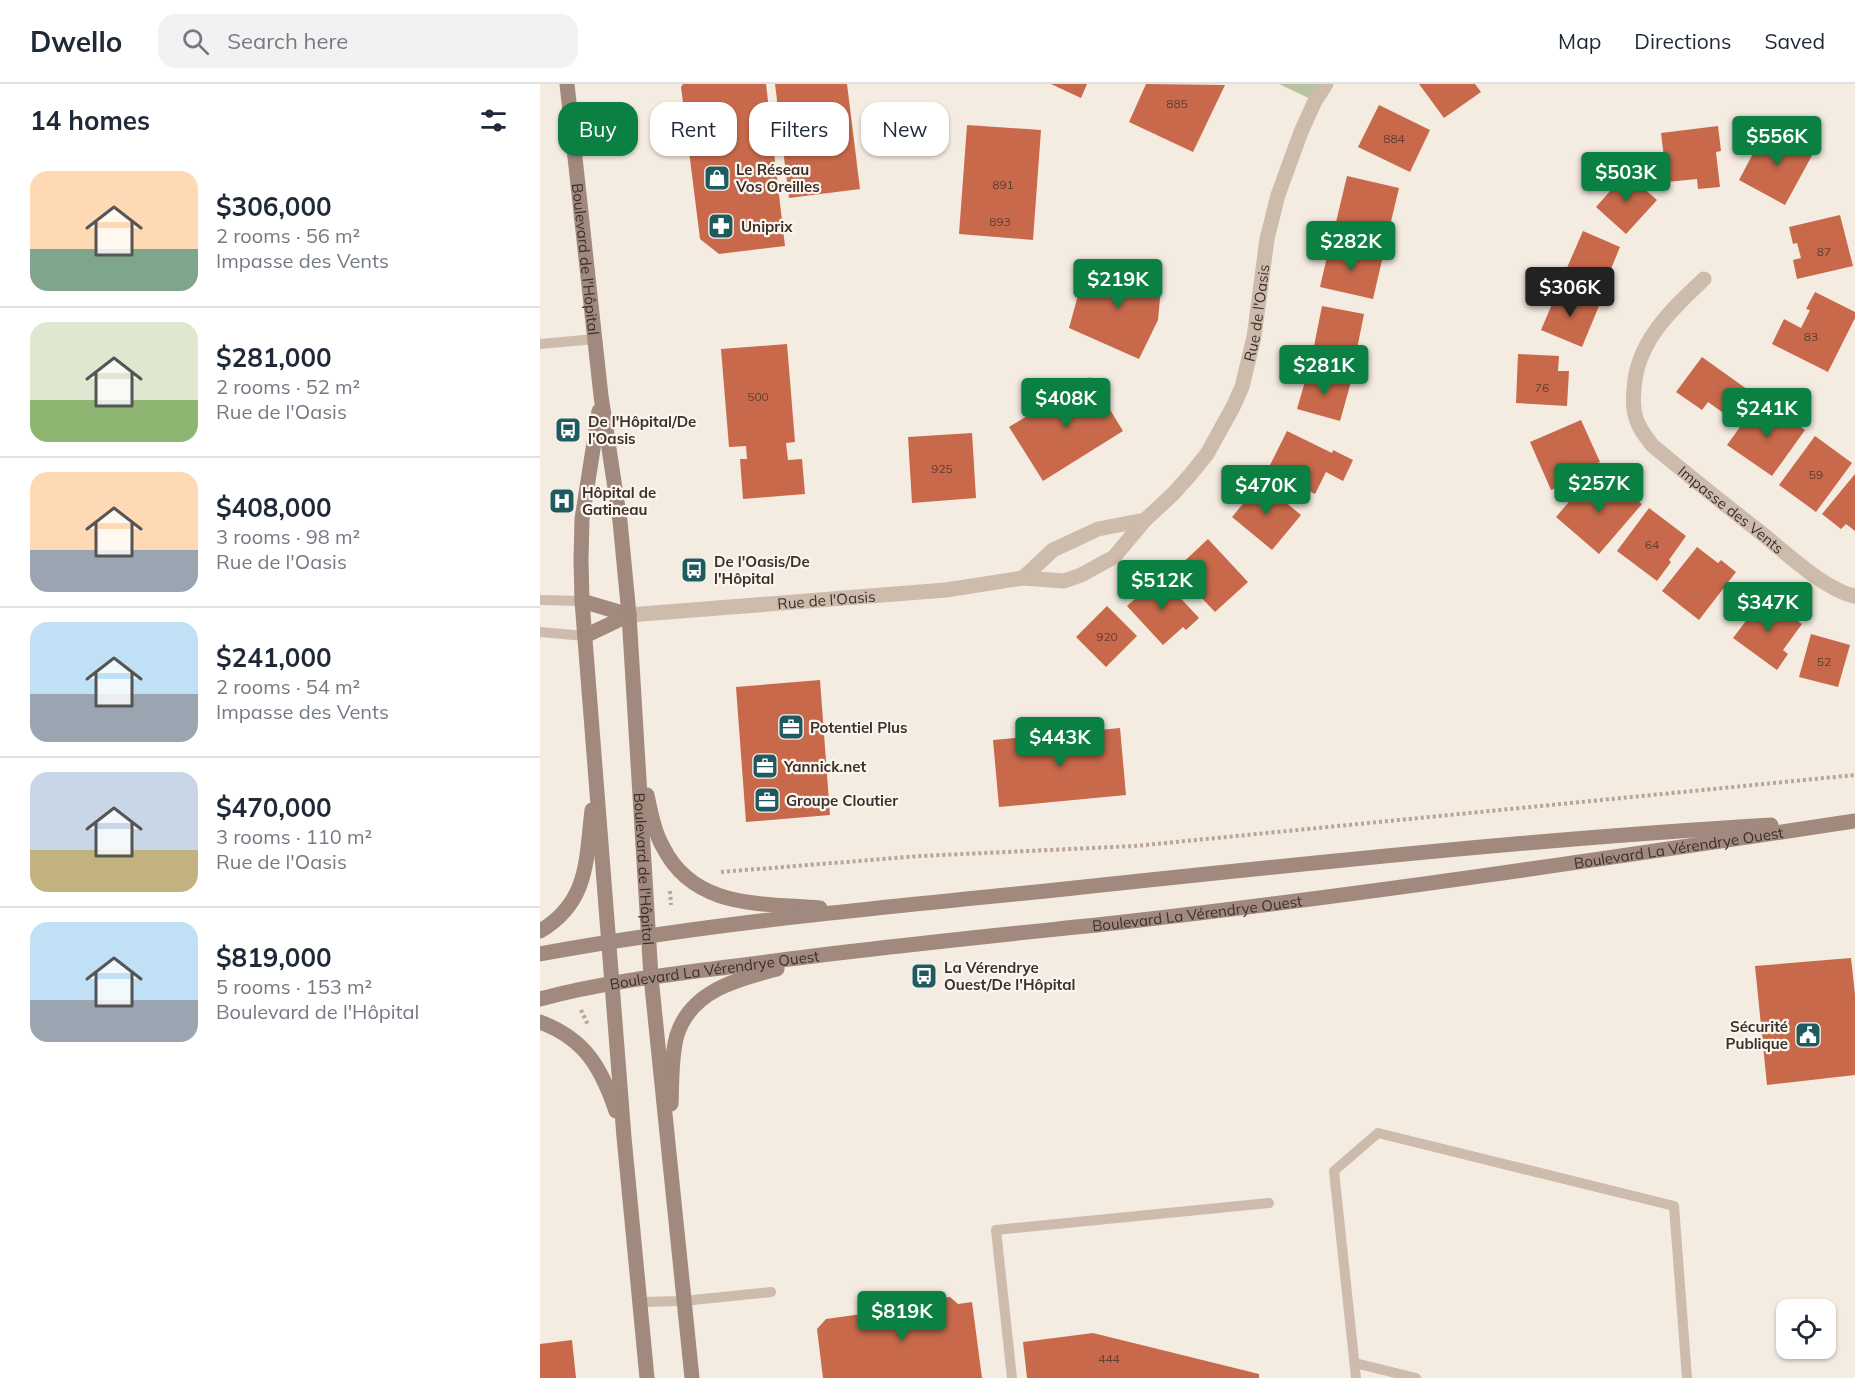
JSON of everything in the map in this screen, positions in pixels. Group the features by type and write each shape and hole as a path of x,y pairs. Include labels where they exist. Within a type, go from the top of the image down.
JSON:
{"main road":[{"name":"Boulevard de l'Hôpital","path":"567,84 601,396 620,521 636,724 651,977 692,1378"},
{"name":"Boulevard de l'Hôpital","path":"601,396 582,519 582,601 611,983 647,1378"},
{"path":"582,601 628,615"},
{"path":"585,636 628,615"},
{"path":"636,724 654,827 663,848 679,872 702,889 730,900 859,910"},
{"path":"540,931 557,920 579,892 587,852 596,771"},
{"name":"Boulevard La Vérendrye Ouest","path":"540,954 648,935 859,910 1635,833 1855,821"},
{"name":"Boulevard La Vérendrye Ouest","path":"540,999 611,983 651,977 844,951 1250,907 1644,853 1855,821"},
{"path":"669,1161 675,1049 678,1034 688,1013 710,993 725,984 747,976 844,951"},
{"path":"540,1022 568,1036 588,1054 608,1089 624,1137"}],"street":[{"name":"Rue de l'Oasis","path":"628,615 946,590 1023,578 1064,581 1081,575 1114,557 1207,454 1238,397 1254,337 1267,239 1278,195 1301,132 1315,101 1326,84"},
{"name":"Impasse des Vents","path":"1704,279 1660,323 1651,336 1640,362 1634,383 1633,402 1635,416 1641,430 1653,446 1787,554 1830,586 1844,594 1855,596"},
{"path":"1023,578 1053,550 1098,529 1145,520"}],"lane":[{"path":"540,344 595,339"},
{"path":"540,600 582,601"},
{"path":"540,632 585,636"},
{"path":"1356,1378 1334,1171 1378,1133 1674,1206 1687,1378"},
{"path":"1012,1378 996,1230 1269,1203"},
{"path":"640,1302 683,1301 771,1292"},
{"path":"1355,1363 1416,1378"}],"path":[{"path":"717,872 920,856 1135,846 1855,775"},
{"path":"581,1010 589,1027"}],"green space":[{"path":"1279,84 1326,84 1315,101"}],"building":[{"path":"683,84 766,84 768,102 749,102 749,156 774,156 785,246 719,254 700,239 690,156 737,156 737,102 683,102 681,87"},
{"path":"775,84 847,84 860,189 789,198 784,156 849,156 849,102 777,102"},
{"path":"1051,84 1087,84 1081,98"},
{"path":"1146,84 1225,85 1193,152 1129,122"},
{"path":"1419,84 1475,84 1481,92 1444,118"},
{"path":"1379,105 1430,130 1410,172 1358,147"},
{"path":"967,125 1041,130 1033,240 959,234"},
{"path":"1718,126 1721,151 1716,152 1720,187 1698,189 1697,179 1667,182 1661,133"},
{"path":"1765,131 1790,145 1794,139 1815,150 1785,205 1739,180"},
{"path":"1626,173 1657,200 1626,234 1596,207"},
{"path":"1347,176 1399,188 1388,234 1336,222"},
{"path":"1840,215 1853,266 1797,279 1793,260 1801,258 1797,243 1793,244 1789,227"},
{"path":"1583,231 1620,247 1601,293 1563,277"},
{"path":"1330,244 1383,256 1373,299 1320,287"},
{"path":"1085,270 1162,277 1158,320 1139,359 1069,328"},
{"path":"1558,290 1599,306 1582,347 1541,330"},
{"path":"1815,292 1855,312 1855,318 1828,372 1772,344 1784,319 1801,328 1810,310 1806,309"},
{"path":"1322,306 1364,314 1356,354 1314,346"},
{"path":"787,344 795,442 786,443 788,460 802,459 805,494 743,499 740,459 747,459 746,446 729,447 721,349"},
{"path":"1518,354 1559,356 1558,371 1569,371 1567,406 1516,403"},
{"path":"1702,357 1751,392 1732,419 1708,402 1702,410 1676,392"},
{"path":"1308,371 1351,382 1340,421 1297,409"},
{"path":"1090,377 1123,431 1043,481 1009,427"},
{"path":"1766,402 1805,430 1772,476 1727,445 1745,420 1750,424"},
{"path":"1581,420 1600,462 1569,476 1571,481 1551,490 1530,442"},
{"path":"1287,431 1332,453 1333,450 1353,460 1343,481 1326,472 1315,494 1267,471"},
{"path":"972,433 976,498 912,503 908,437"},
{"path":"1815,436 1852,463 1816,512 1779,485"},
{"path":"1855,474 1855,531 1846,524 1841,529 1822,514"},
{"path":"1599,476 1617,496 1623,488 1642,504 1599,554 1556,517 1573,497 1578,501"},
{"path":"1261,482 1301,515 1272,550 1232,517"},
{"path":"1649,508 1686,536 1657,581 1617,551"},
{"path":"1208,539 1248,582 1215,612 1175,570"},
{"path":"1697,547 1718,563 1721,560 1736,572 1699,620 1662,591"},
{"path":"1160,576 1199,618 1186,630 1183,627 1163,645 1127,606"},
{"path":"1764,597 1802,624 1783,650 1788,654 1777,670 1733,638"},
{"path":"1107,606 1137,636 1106,667 1076,637"},
{"path":"1811,634 1850,645 1838,687 1799,677"},
{"path":"820,680 830,815 746,822 736,687"},
{"path":"1120,728 1126,795 999,807 993,740"},
{"name":"Sécurité Publique","path":"1851,958 1855,995 1855,1075 1767,1085 1755,966"},
{"path":"950,1297 958,1304 972,1302 982,1378 823,1378 817,1329 826,1319 862,1314 869,1306"},
{"path":"1093,1333 1259,1374 1259,1378 1027,1378 1023,1342"},
{"path":"572,1340 576,1378 540,1378 540,1344"}],"place":[{"name":"Le Réseau Vos Oreilles","path":"717,178"},
{"name":"Uniprix","path":"721,226"},
{"name":"De l'Hôpital/De l'Oasis","path":"568,430"},
{"name":"Hôpital de Gatineau","path":"562,501"},
{"name":"De l'Oasis/De l'Hôpital","path":"694,570"},
{"name":"Potentiel Plus","path":"791,727"},
{"name":"Yannick.net","path":"765,766"},
{"name":"Groupe Cloutier","path":"767,800"},
{"name":"La Vérendrye Ouest/De l'Hôpital","path":"924,976"},
{"name":"Sécurité Publique","path":"1808,1035"}]}
